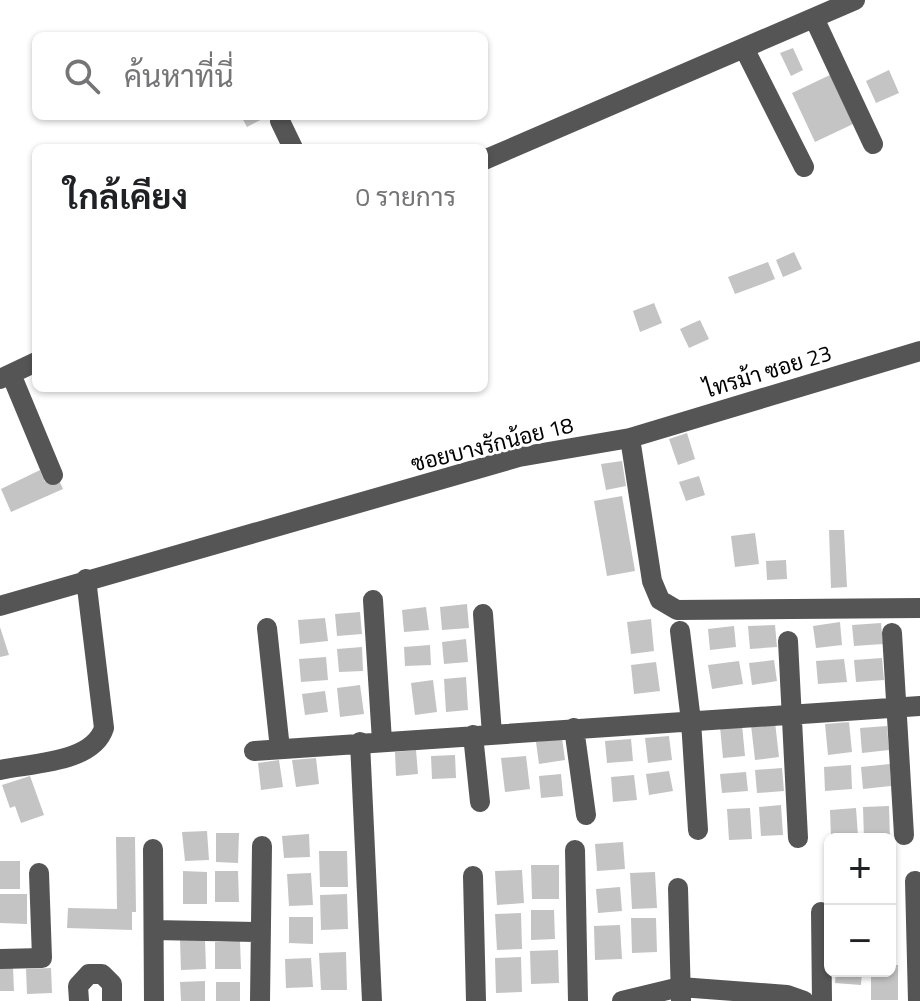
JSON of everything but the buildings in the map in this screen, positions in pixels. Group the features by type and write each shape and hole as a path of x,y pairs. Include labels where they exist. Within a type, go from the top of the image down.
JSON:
{"street":[{"path":"488,158 855,0"},
{"path":"814,18 873,144"},
{"path":"744,48 804,167"},
{"path":"280,121 291,144"},
{"name":"ไทรม้า ซอย 23","path":"630,438 920,351"},
{"path":"32,364 6,376 53,475"},
{"path":"630,438 652,581 660,600 677,610 920,608"},
{"name":"ซอยบางรักน้อย 18","path":"0,606 519,457 630,438"},
{"path":"0,770 85,751 101,737 104,728 86,579"},
{"path":"373,600 382,741"},
{"path":"480,802 483,614"},
{"path":"267,628 280,749"},
{"path":"680,631 691,721 698,830"},
{"path":"892,633 904,835"},
{"path":"788,641 798,838"},
{"path":"254,751 920,706"},
{"path":"574,728 586,815"},
{"path":"360,742 372,1001"},
{"path":"260,1001 262,846"},
{"path":"153,849 154,1001"},
{"path":"575,850 578,1001"},
{"path":"0,959 42,958 39,873"},
{"path":"473,876 476,1001"},
{"path":"915,881 918,1001"},
{"path":"678,888 681,994"},
{"path":"821,912 822,1001"},
{"path":"154,930 261,932"},
{"path":"79,1001 78,986 89,974 102,974 112,984 112,1001"},
{"path":"622,1001 681,994 793,999"}]}
